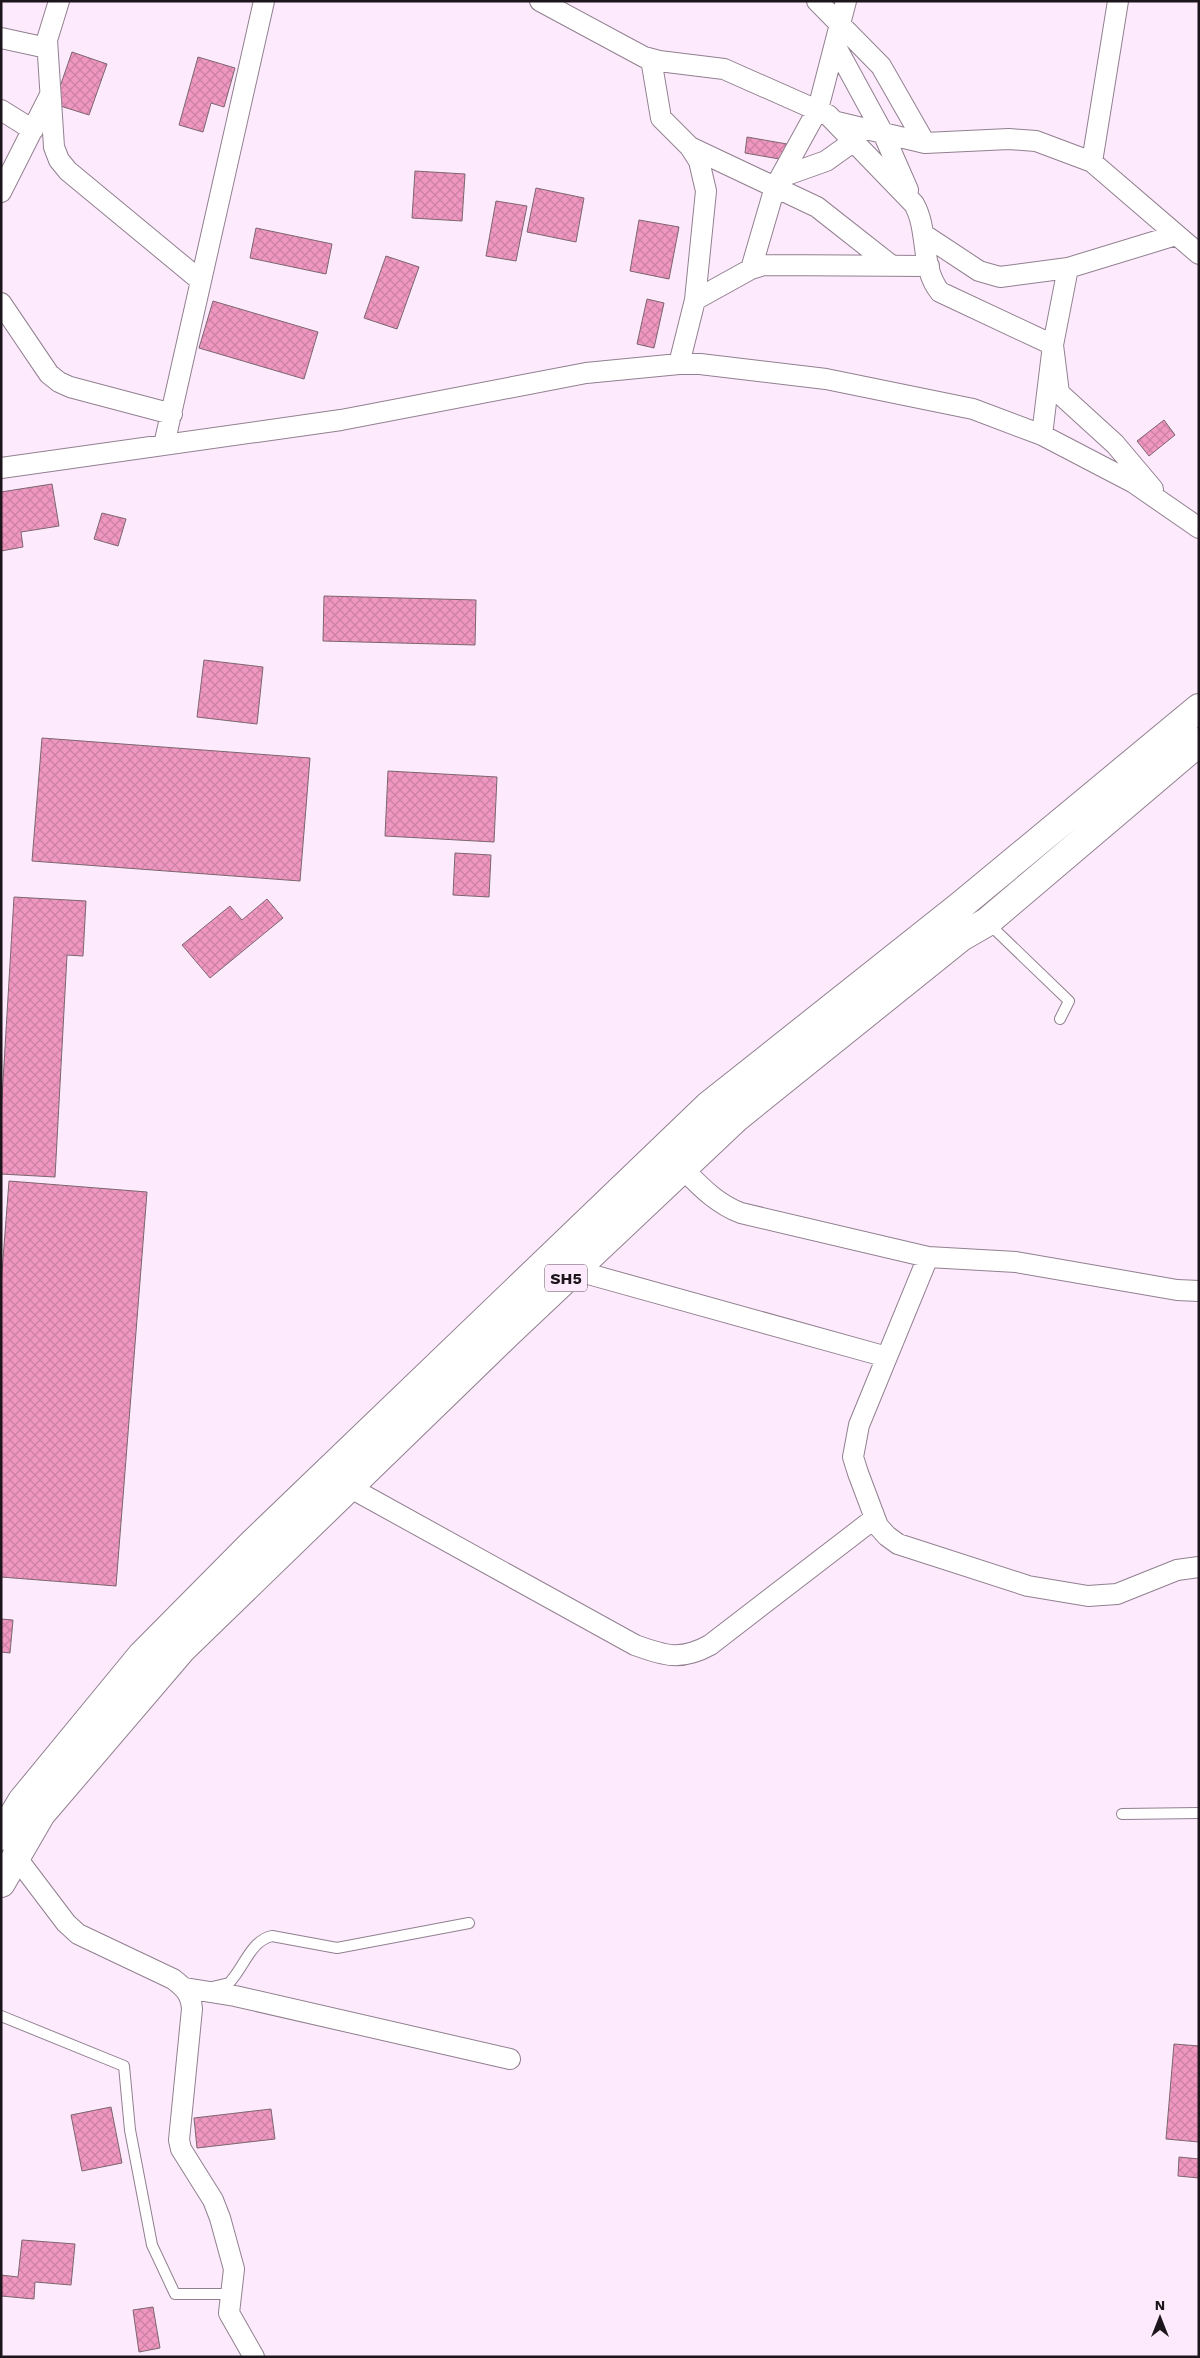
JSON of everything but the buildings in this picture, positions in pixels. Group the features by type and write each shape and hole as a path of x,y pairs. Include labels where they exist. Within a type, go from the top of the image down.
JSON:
{"main road":[{"name":"SH5","path":"1,1883 9,1846 22,1802 142,1655 235,1561 708,1106 960,906 1199,708"},
{"name":"SH5","path":"9,1846 41,1814 166,1667 574,1270 744,1112 961,937 987,922 1199,742"},
{"path":"235,1561 256,1578"}],"street":[{"path":"59,1 50,27 48,48 54,147 59,160 68,171 201,281"},
{"path":"164,445 264,1"},
{"path":"540,1 651,59 724,69 818,109 837,122 914,204"},
{"path":"817,1 881,66 925,143"},
{"path":"751,269 778,182 818,109 846,1"},
{"path":"1092,162 1118,1"},
{"path":"1,38 48,48"},
{"path":"835,45 883,133 920,216 932,280 940,292 1053,345"},
{"path":"651,59 661,118 690,147 699,161 706,192 695,300 679,364"},
{"path":"1,192 50,95"},
{"path":"1,110 33,130"},
{"path":"837,122 925,143 1009,139 1036,141 1092,162 1199,254"},
{"path":"778,182 826,162 854,141"},
{"path":"690,147 778,182 827,214 892,266"},
{"path":"923,234 979,271 989,275 1010,277 1068,268 1176,235"},
{"path":"695,300 751,269 764,265 930,266"},
{"path":"1042,435 1053,345 1068,268"},
{"path":"1,303 49,374 59,382 70,387 172,414"},
{"path":"1053,345 1059,393 1124,452 1162,500"},
{"path":"1,468 341,420 586,373 679,364 700,364 826,379 973,409 1042,435 1134,482 1199,528"},
{"path":"683,1169 715,1200 726,1208 741,1213 928,1257 1016,1262 1199,1292"},
{"path":"928,1257 859,1425 853,1457 878,1526 887,1536 913,1549 1028,1586 1088,1596 1117,1594 1177,1570 1199,1567"},
{"path":"574,1270 887,1357"},
{"path":"349,1487 635,1645 659,1654 678,1657 697,1652 710,1645 875,1518"},
{"path":"9,1846 66,1923 78,1934 190,1989 236,1996 510,2059"},
{"path":"190,1989 192,2009 179,2140 181,2149 213,2200 220,2218 234,2269 229,2313 254,2357"}],"lane":[{"path":"987,922 1069,1001 1060,1019"},
{"path":"1122,1814 1199,1813"},
{"path":"190,1989 221,1986 229,1983 257,1944 264,1938 272,1936 337,1948 469,1922"},
{"path":"1,2016 124,2066 130,2130 152,2245 175,2294 230,2294"}]}
